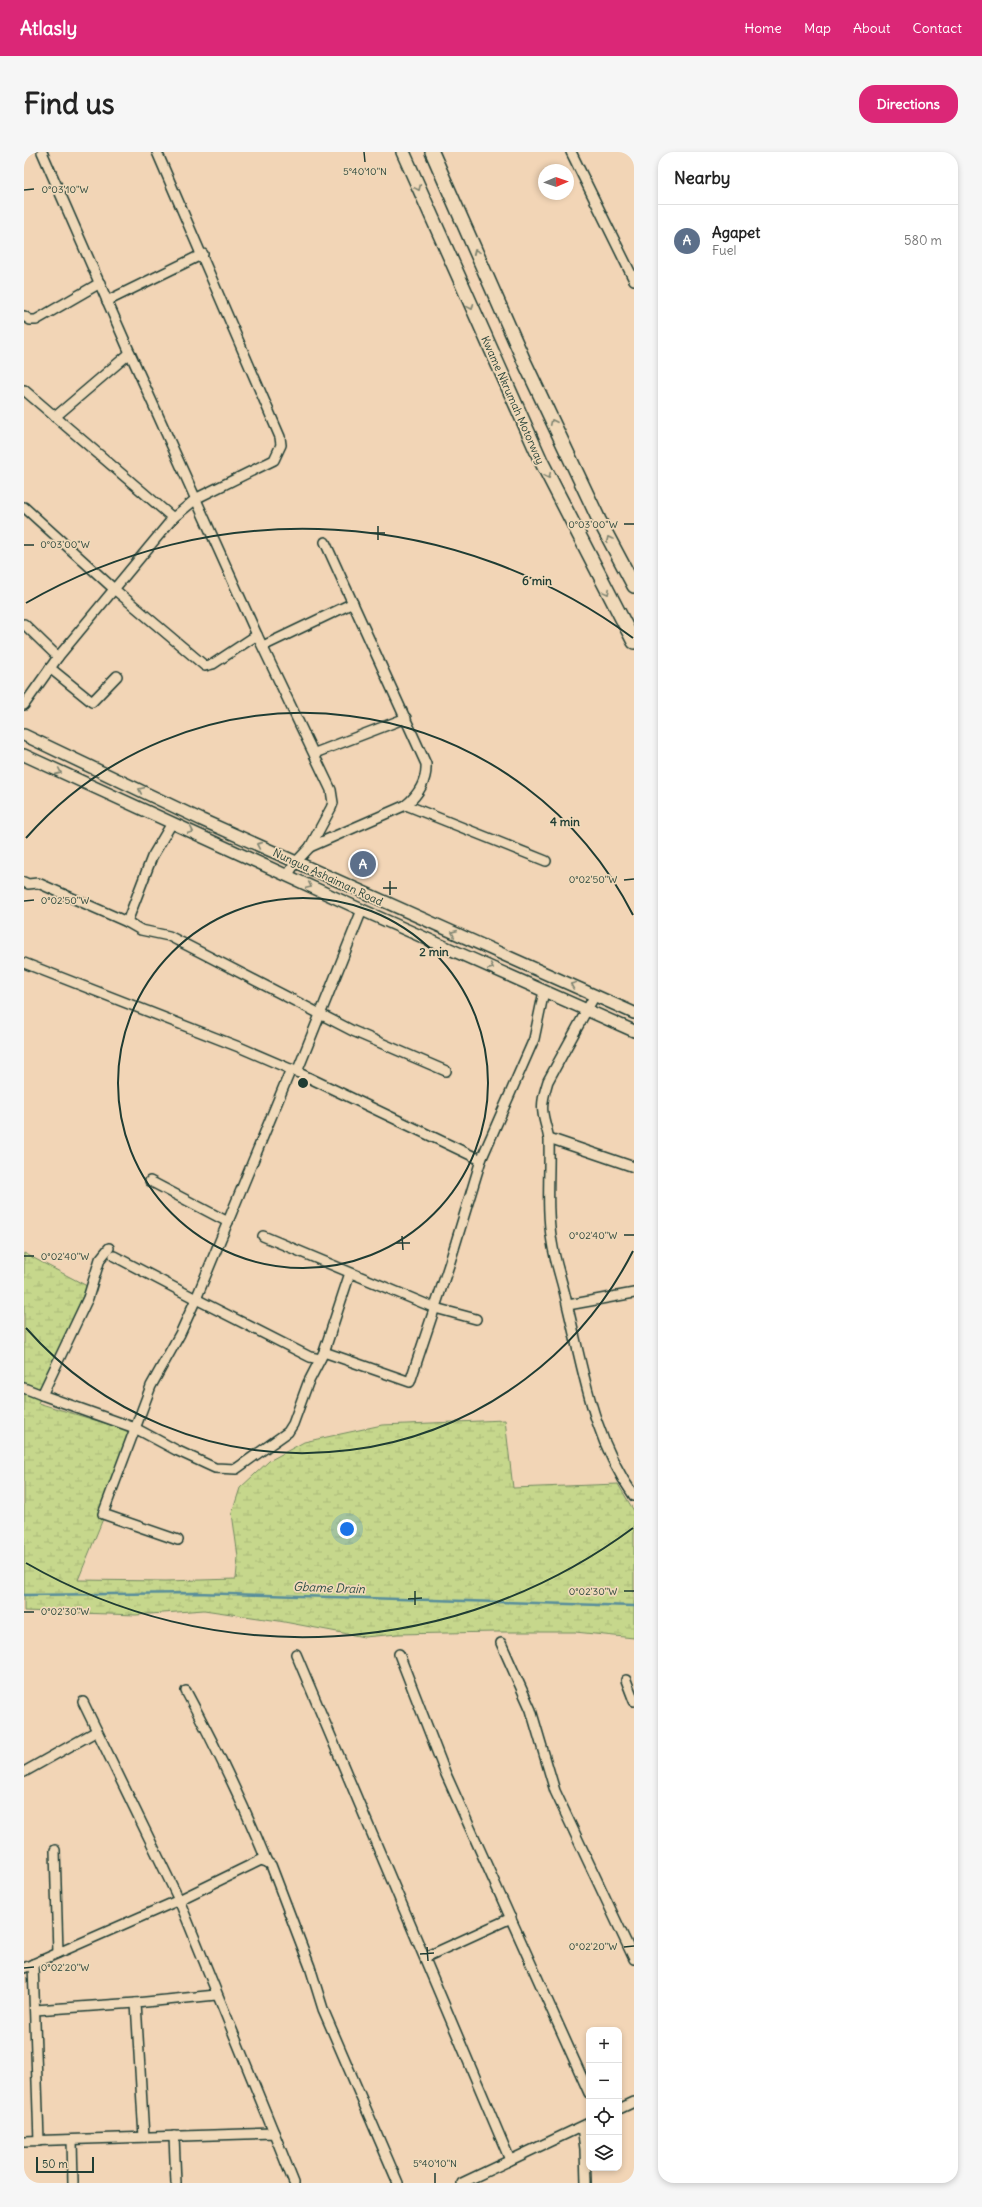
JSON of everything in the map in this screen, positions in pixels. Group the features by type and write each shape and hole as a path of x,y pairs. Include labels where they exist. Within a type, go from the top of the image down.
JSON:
{"highway":[{"name":"Kwame Nkrumah Motorway","path":"403,152 541,461 634,642"},
{"path":"432,152 524,361 599,520 634,586"}],"main road":[{"name":"Nungua Ashaiman Road","path":"24,735 202,820 407,913 634,1013"},
{"name":"Nungua Ashaiman Road","path":"24,756 362,910 587,1009 634,1032"}],"street":[{"path":"42,152 130,353 263,646 315,753 331,790 333,803 310,847 296,862 287,876"},
{"path":"24,704 58,657 173,518 197,498 274,460 281,445 280,437 203,254 157,152"},
{"path":"571,152 634,280"},
{"path":"107,301 203,254"},
{"path":"24,316 30,320 36,320 100,283"},
{"path":"55,417 130,353"},
{"path":"24,390 173,518"},
{"path":"24,507 114,590 205,666 213,664 258,635"},
{"path":"310,847 406,805 417,796 427,774 426,764 406,718 325,542"},
{"path":"263,646 353,603"},
{"path":"24,624 58,657"},
{"path":"50,668 92,702 117,676"},
{"path":"315,753 406,718"},
{"path":"406,805 546,861"},
{"path":"127,922 152,857 172,823"},
{"path":"24,882 28,884 38,883 127,922 147,933 170,936 353,1031 446,1071"},
{"path":"178,1540 103,1514 151,1386 180,1334 196,1299 319,1014 362,910"},
{"path":"24,963 239,1047 294,1071 481,1160"},
{"path":"114,1256 310,1357 322,1355 410,1382 435,1308 481,1160 534,1039 544,991"},
{"path":"595,995 546,1087 542,1112 548,1138 548,1191 552,1242 568,1305 579,1363 595,1421 623,1481 634,1496"},
{"path":"548,1138 634,1167"},
{"path":"150,1181 228,1222"},
{"path":"263,1236 435,1308 476,1319"},
{"path":"42,1395 88,1298 100,1259 109,1248"},
{"path":"24,1388 135,1428 176,1450 215,1468 236,1469 288,1432 308,1383 322,1355 350,1273"},
{"path":"568,1305 634,1293"},
{"path":"501,1643 531,1710 555,1791 634,1959"},
{"path":"296,1654 426,1957 510,2160"},
{"path":"399,1654 445,1772 586,2086"},
{"path":"626,1680 634,1701"},
{"path":"186,1691 215,1744 246,1809 267,1862"},
{"path":"83,1702 179,1900 216,1995 294,2183"},
{"path":"24,1772 97,1731"},
{"path":"55,1850 58,1953"},
{"path":"24,1968 179,1900 261,1860 267,1862 271,1865 310,1967 323,2009 398,2183"},
{"path":"426,1957 511,1918"},
{"path":"33,1964 40,2141"},
{"path":"35,2010 136,2003 216,1995"},
{"path":"136,2003 144,2137"},
{"path":"622,2108 634,2102"},
{"path":"462,2183 585,2125 586,2183"},
{"path":"24,2141 274,2133"},
{"path":"174,2136 176,2183"},
{"path":"72,2140 73,2183"}],"green space":[{"path":"24,1253 87,1286 38,1403 138,1433 78,1580 166,1581 236,1579 238,1557 232,1513 240,1488 269,1461 304,1442 382,1425 505,1420 513,1488 618,1484 634,1511 634,1638 575,1632 398,1634 364,1637 279,1621 204,1610 136,1615 24,1611"}],"waterway":[{"name":"Gbame Drain","path":"24,1595 196,1593 634,1606"}],"place":[{"name":"Agapet","path":"363,864"}]}
